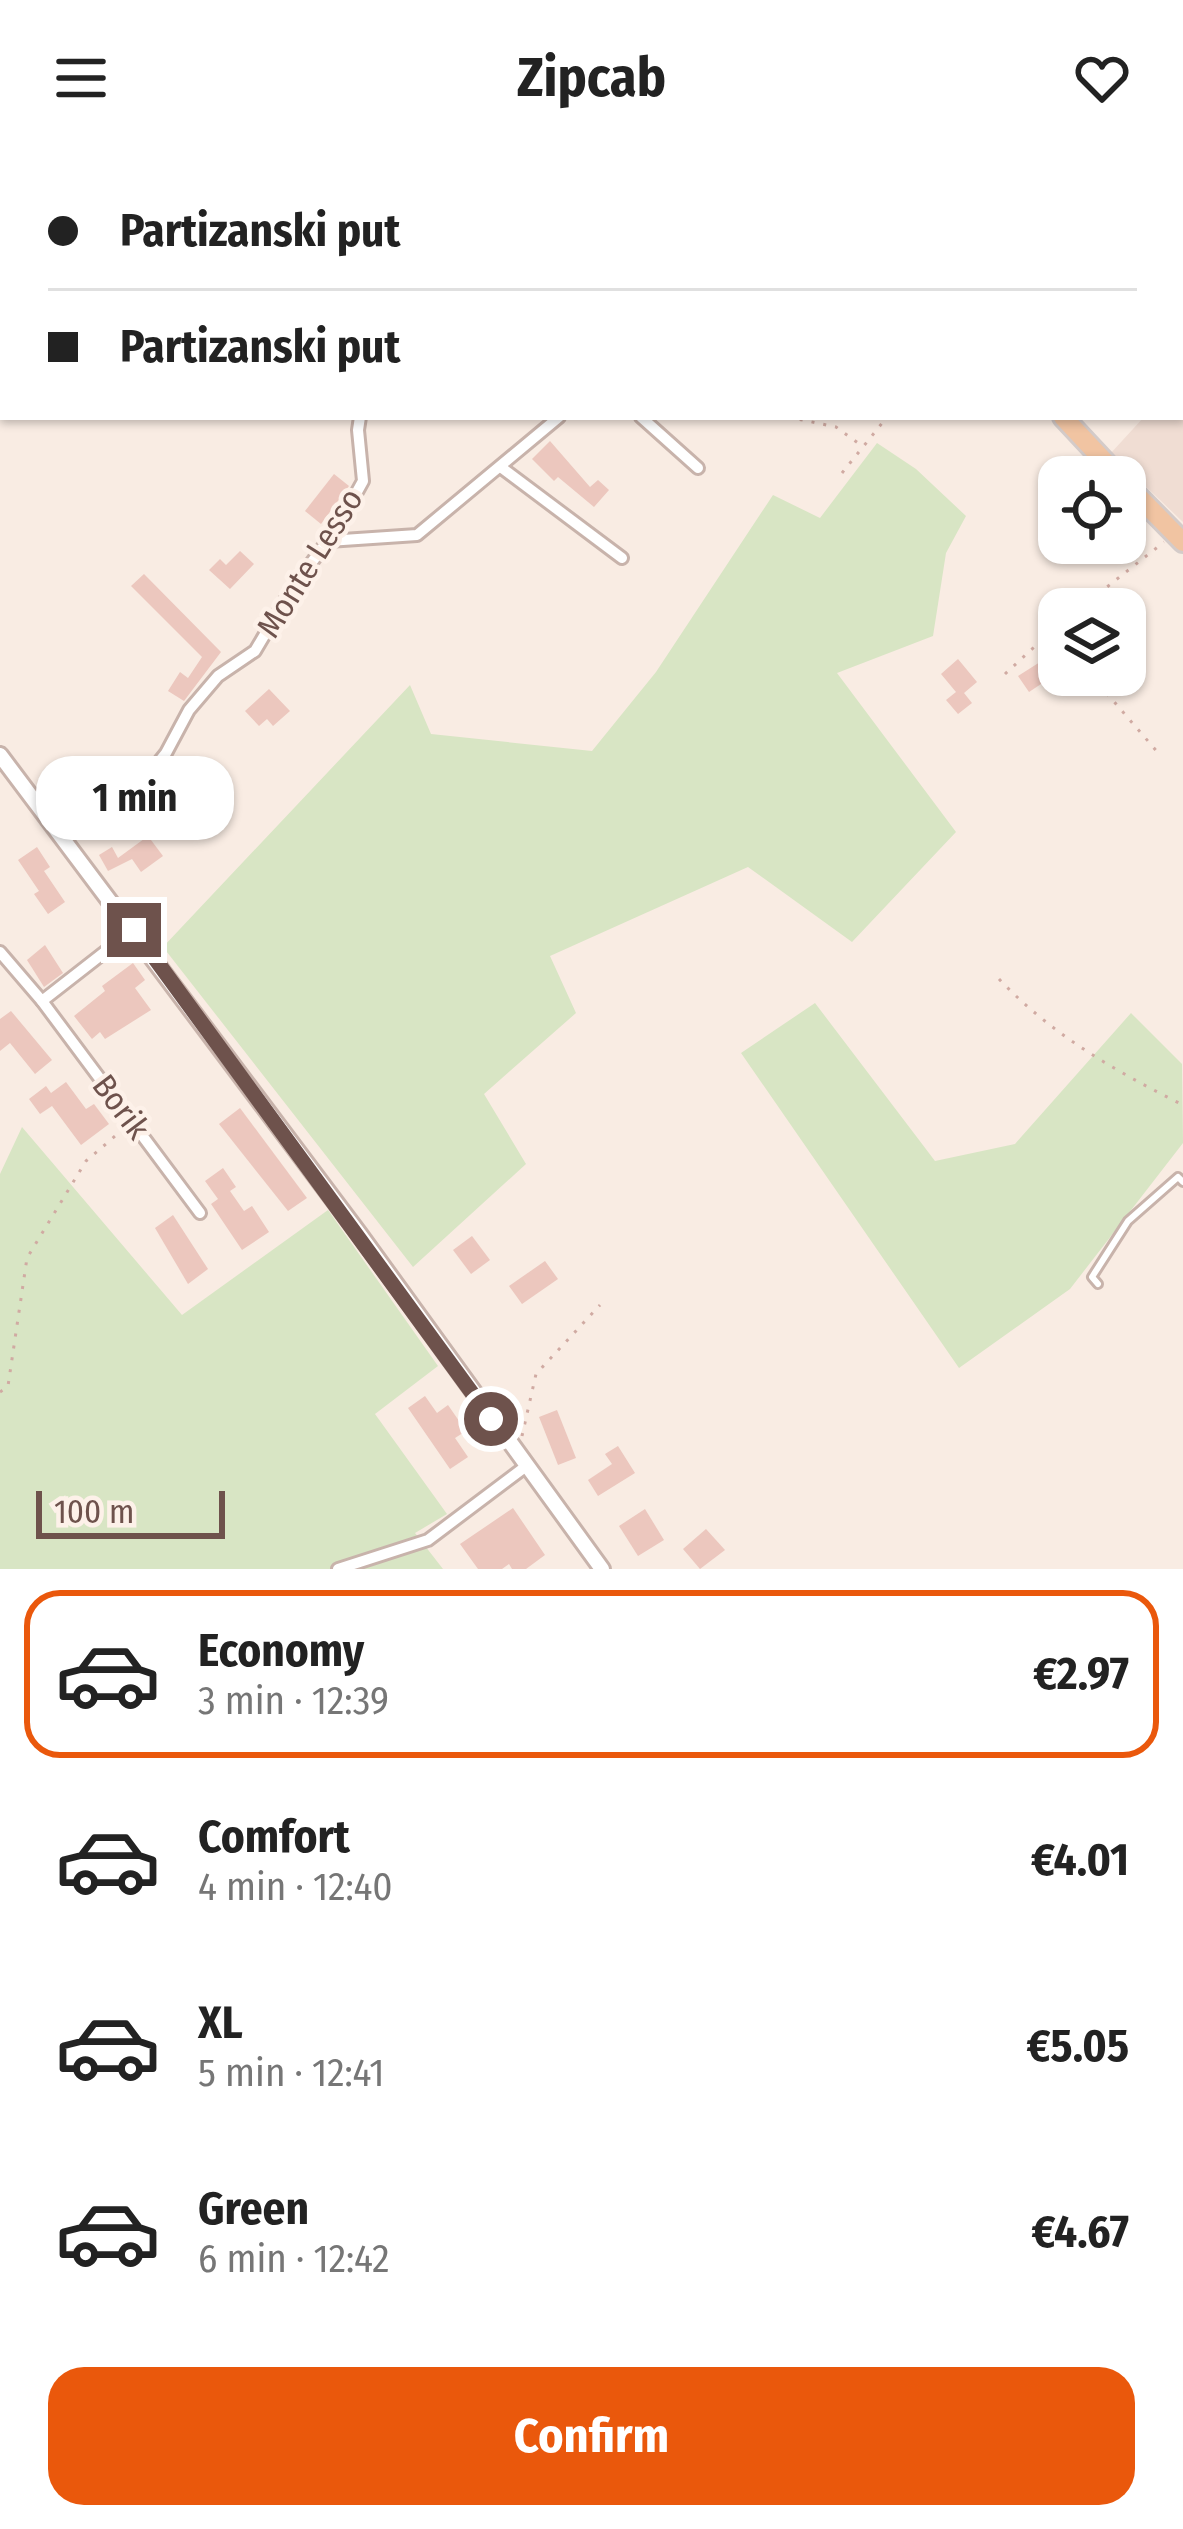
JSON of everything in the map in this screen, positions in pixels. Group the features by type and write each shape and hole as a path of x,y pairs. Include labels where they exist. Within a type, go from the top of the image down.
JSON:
{"main road":[{"path":"1066,420 1100,456"},
{"path":"1146,504 1179,538"}],"street":[{"name":"Monte Lesso","path":"53,823 138,788 166,753 189,710 218,676 255,651 363,482 360,420"},
{"path":"328,541 417,536 502,468 552,420"},
{"path":"644,420 698,468"},
{"path":"502,468 622,558"},
{"path":"0,754 360,1234 602,1569"},
{"path":"42,1001 134,930"},
{"name":"Borik","path":"0,952 200,1213"},
{"path":"338,1569 428,1540 522,1461"}],"lane":[{"path":"1098,1284 1092,1276 1128,1221 1178,1177 1183,1182"}],"path":[{"path":"801,420 836,428 862,446"},
{"path":"842,473 884,420"},
{"path":"1109,588 1179,538"},
{"path":"1006,674 1038,643"},
{"path":"1109,696 1160,755"},
{"path":"1000,979 1034,1016 1124,1075 1183,1105"},
{"path":"0,1392 8,1386 14,1365 27,1258 86,1161 132,1121"},
{"path":"522,1461 536,1374 600,1305"}],"shaded area":[{"path":"1141,420 1183,420 1183,522 1146,487 1146,456 1111,453"}],"green space":[{"path":"877,443 916,469 966,516 946,553 933,636 837,673 956,832 852,942 748,867 550,956 576,1013 484,1094 526,1164 413,1267 163,947 410,685 431,734 592,751 656,672 773,495 820,518"},
{"path":"815,1003 935,1161 1015,1144 1131,1013 1182,1064 1183,1143 1070,1289 959,1368 741,1053"},
{"path":"22,1127 182,1315 328,1210 438,1366 375,1414 447,1514 415,1533 443,1569 0,1569 0,1174"}],"building":[{"path":"550,441 590,487 598,480 609,490 594,507 558,477 554,481 532,459"},
{"path":"334,474 349,486 321,524 305,511"},
{"path":"240,551 254,564 230,589 209,570 220,559 226,565"},
{"path":"144,574 221,652 184,701 168,691 180,672 188,678 202,657 131,586"},
{"path":"958,659 977,682 964,693 972,703 958,714 946,700 956,692 941,674"},
{"path":"1038,663 1038,686 1029,692 1018,676"},
{"path":"269,689 290,711 273,726 267,719 259,726 245,711"},
{"path":"120,760 130,778 81,801 72,784"},
{"path":"148,836 163,856 141,872 132,859 108,871 99,855 112,847 118,858"},
{"path":"37,847 50,867 44,871 65,902 48,914 18,860"},
{"path":"45,945 63,973 44,987 27,960"},
{"path":"133,963 145,980 135,988 151,1010 105,1039 100,1032 92,1039 74,1016 105,991 102,986"},
{"path":"11,1011 52,1060 35,1074 10,1043 0,1051 0,1019"},
{"path":"66,1082 86,1109 94,1104 109,1124 81,1145 52,1106 40,1114 29,1099 46,1086 51,1093"},
{"path":"240,1108 307,1198 288,1211 219,1124"},
{"path":"223,1168 236,1187 230,1191 244,1211 252,1206 269,1232 242,1250 211,1204 218,1199 205,1181"},
{"path":"173,1215 208,1269 188,1284 155,1228"},
{"path":"472,1236 490,1260 471,1274 453,1250"},
{"path":"545,1261 558,1279 522,1304 509,1286"},
{"path":"425,1396 437,1413 448,1405 466,1431 455,1438 468,1457 450,1469 408,1408"},
{"path":"557,1410 576,1458 558,1465 539,1417"},
{"path":"618,1446 635,1473 598,1496 588,1480 612,1464 605,1454"},
{"path":"513,1508 545,1555 526,1569 512,1569 509,1564 502,1569 478,1569 460,1544"},
{"path":"645,1509 664,1540 638,1556 619,1526"},
{"path":"706,1529 725,1550 700,1569 683,1549"}],"route":[{"path":"134,930 491,1419"}]}
